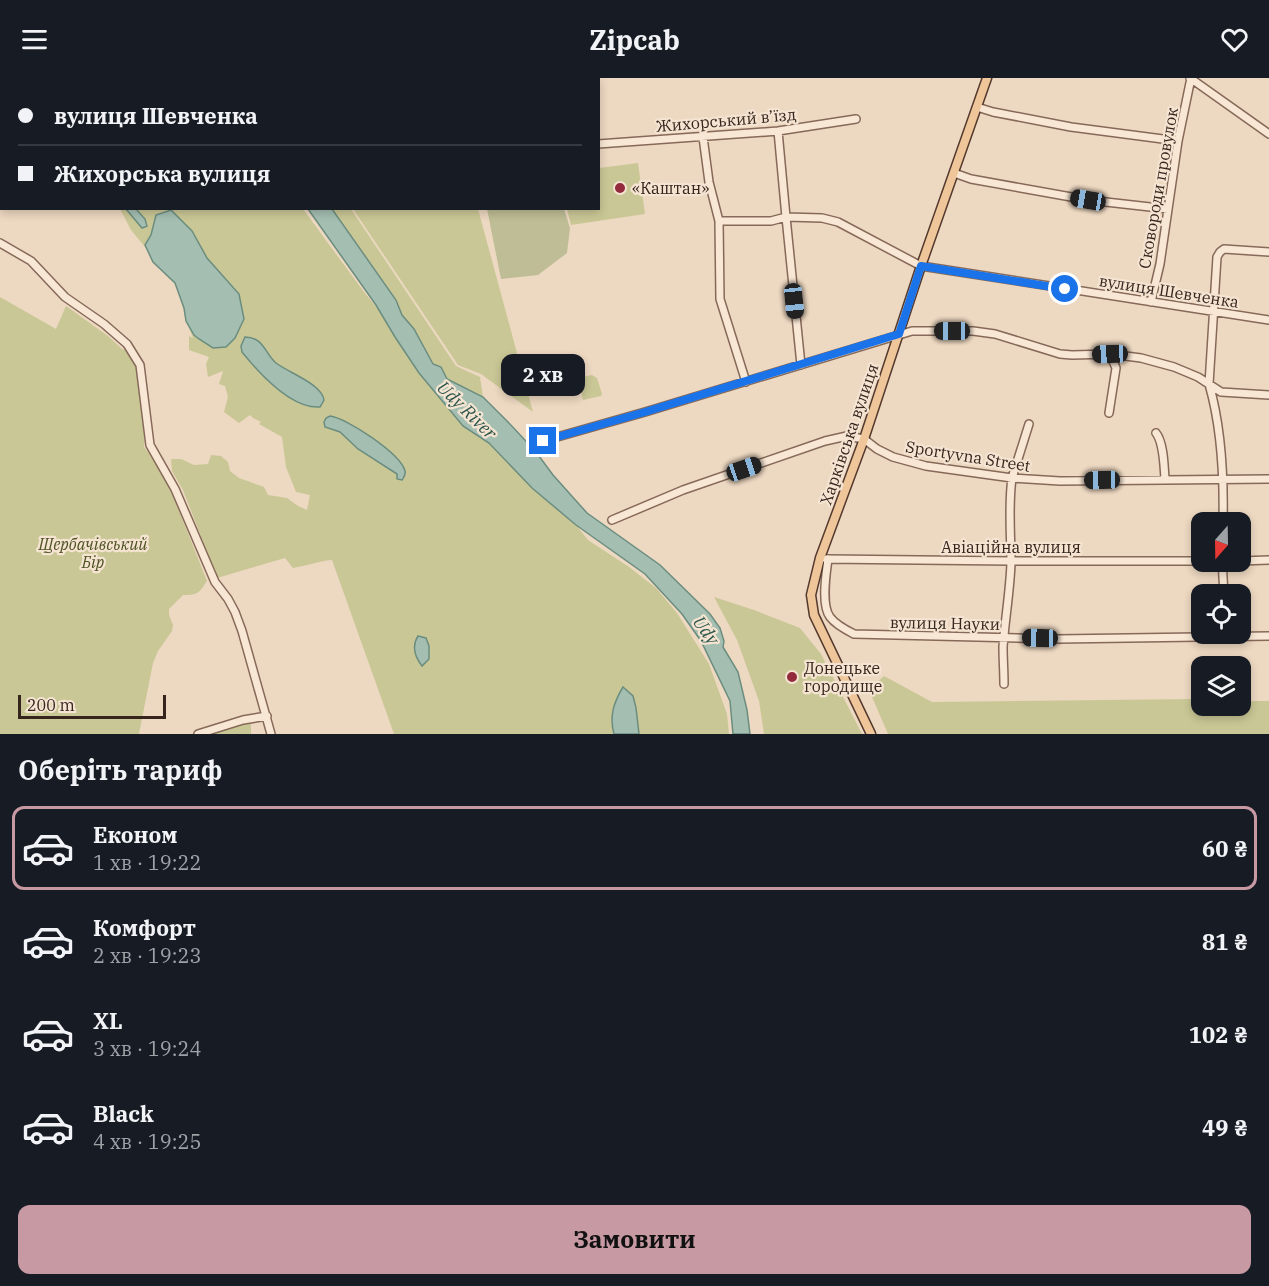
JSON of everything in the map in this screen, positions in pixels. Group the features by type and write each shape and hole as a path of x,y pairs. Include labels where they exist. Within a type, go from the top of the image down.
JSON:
{"main road":[{"name":"Харківська вулиця","path":"871,734 814,615 811,595 921,266 987,78"}],"street":[{"path":"1190,78 1269,134"},
{"name":"Сковороди провулок","path":"1151,302 1160,264 1178,141 1190,78"},
{"path":"977,107 1071,127 1178,141"},
{"name":"Жихорський в’їзд","path":"600,144 778,131 856,119"},
{"path":"778,131 801,364"},
{"path":"703,137 709,182 719,221 720,299 746,382"},
{"path":"954,173 971,179 1076,198 1168,209"},
{"name":"вулиця Шевченка","path":"719,221 771,221 786,217 822,218 838,222 921,266 1269,320"},
{"path":"0,243 30,261 65,297 104,324 127,344 140,365 150,445 176,489 215,582 228,599 242,631 267,716 270,734"},
{"path":"1223,512 1224,478 1214,401 1209,384 1217,257 1224,249 1269,252"},
{"path":"543,441 912,331 973,331 995,334 1072,356 1110,354 1142,358 1198,377 1221,392 1269,395"},
{"path":"1109,413 1116,368 1110,354"},
{"path":"1004,684 1003,646 1011,561 1009,506 1012,478 1029,424"},
{"path":"1156,433 1161,443 1165,479"},
{"path":"612,520 683,490 825,441 847,436 864,439"},
{"name":"Sportyvna Street","path":"864,439 893,457 926,466 1012,478 1060,481 1269,479"},
{"name":"Авіаційна вулиця","path":"824,559 1191,561"},
{"name":"вулиця Науки","path":"824,559 825,601 829,615 840,626 854,634 1004,638 1191,635"},
{"path":"1251,561 1269,560"},
{"name":"вулиця Науки","path":"1251,636 1269,636"},
{"path":"198,734 243,720 267,716"}],"green space":[{"name":"«Каштан»","path":"638,163 645,214 571,225 567,210 600,210 600,168"},
{"path":"121,210 127,210 141,227 138,210 304,210 379,310 402,348 576,525 588,540 656,588 677,613 709,664 727,714 729,734 394,734 332,560 293,568 285,558 217,578 183,490 172,471 171,459 181,459 194,465 208,464 211,455 221,456 228,462 230,471 239,478 264,487 268,495 287,498 307,510 310,495 296,492 286,467 282,437 259,424 261,422 250,415 239,423 224,412 228,397 225,386 219,384 223,371 208,377 206,364 209,357 189,350 189,336 193,338 175,283 131,230"},
{"path":"333,210 352,210 456,366 480,377 483,397 447,379 441,367 433,364 414,329 402,315 396,299"},
{"path":"354,210 478,210 533,412 481,374 458,365"},
{"name":"Щербачівський Бір","path":"0,297 56,329 66,306 122,349 133,353 143,400 144,447 164,473 207,581 198,592 183,595 169,609 173,625 172,631 158,651 153,663 139,734 0,734"},
{"path":"592,375 597,378 602,394 583,400 578,378"},
{"name":"Донецьке городище","path":"714,597 800,628 821,654 862,734 764,734 759,701 737,640"},
{"path":"884,676 932,702 1191,699 1191,716 1251,716 1251,701 1269,701 1269,734 888,734 869,690"},
{"path":"251,721 251,734 208,734"}],"shaded area":[{"path":"487,210 564,210 570,228 567,253 538,275 501,279"}],"water":[{"path":"127,210 137,210 145,219 147,226 142,228"},
{"path":"171,210 192,231 207,258 239,294 244,319 235,338 226,347 213,348 194,335 186,321 175,283 153,262 145,245 151,235 156,215"},
{"path":"309,210 333,210 396,300 402,315 414,329 433,364 441,367 447,379 483,397 536,452 587,513 660,565 710,614 720,628 724,641 723,647 738,672 750,734 733,734 730,701 701,641 682,614 645,574 576,525 532,488 489,443 463,426 419,373 376,305"},
{"path":"245,337 256,340 276,363 317,389 324,400 320,407 298,402 276,388 242,352 241,346"},
{"path":"330,416 348,423 384,447 405,471 402,480 397,479 397,474 358,449 340,432 325,427 324,422"},
{"path":"418,636 426,638 429,646 429,659 422,666 415,652"},
{"path":"623,687 633,696 639,734 614,734 613,709"}],"place":[{"name":"«Каштан»","path":"620,188"},
{"name":"Донецьке городище","path":"792,677"}],"route":[{"path":"543,441 899,334 921,266 1065,289"}],"water label":[{"name":"Udy River","path":"467,410"},
{"name":"Udy","path":"706,630"}]}
